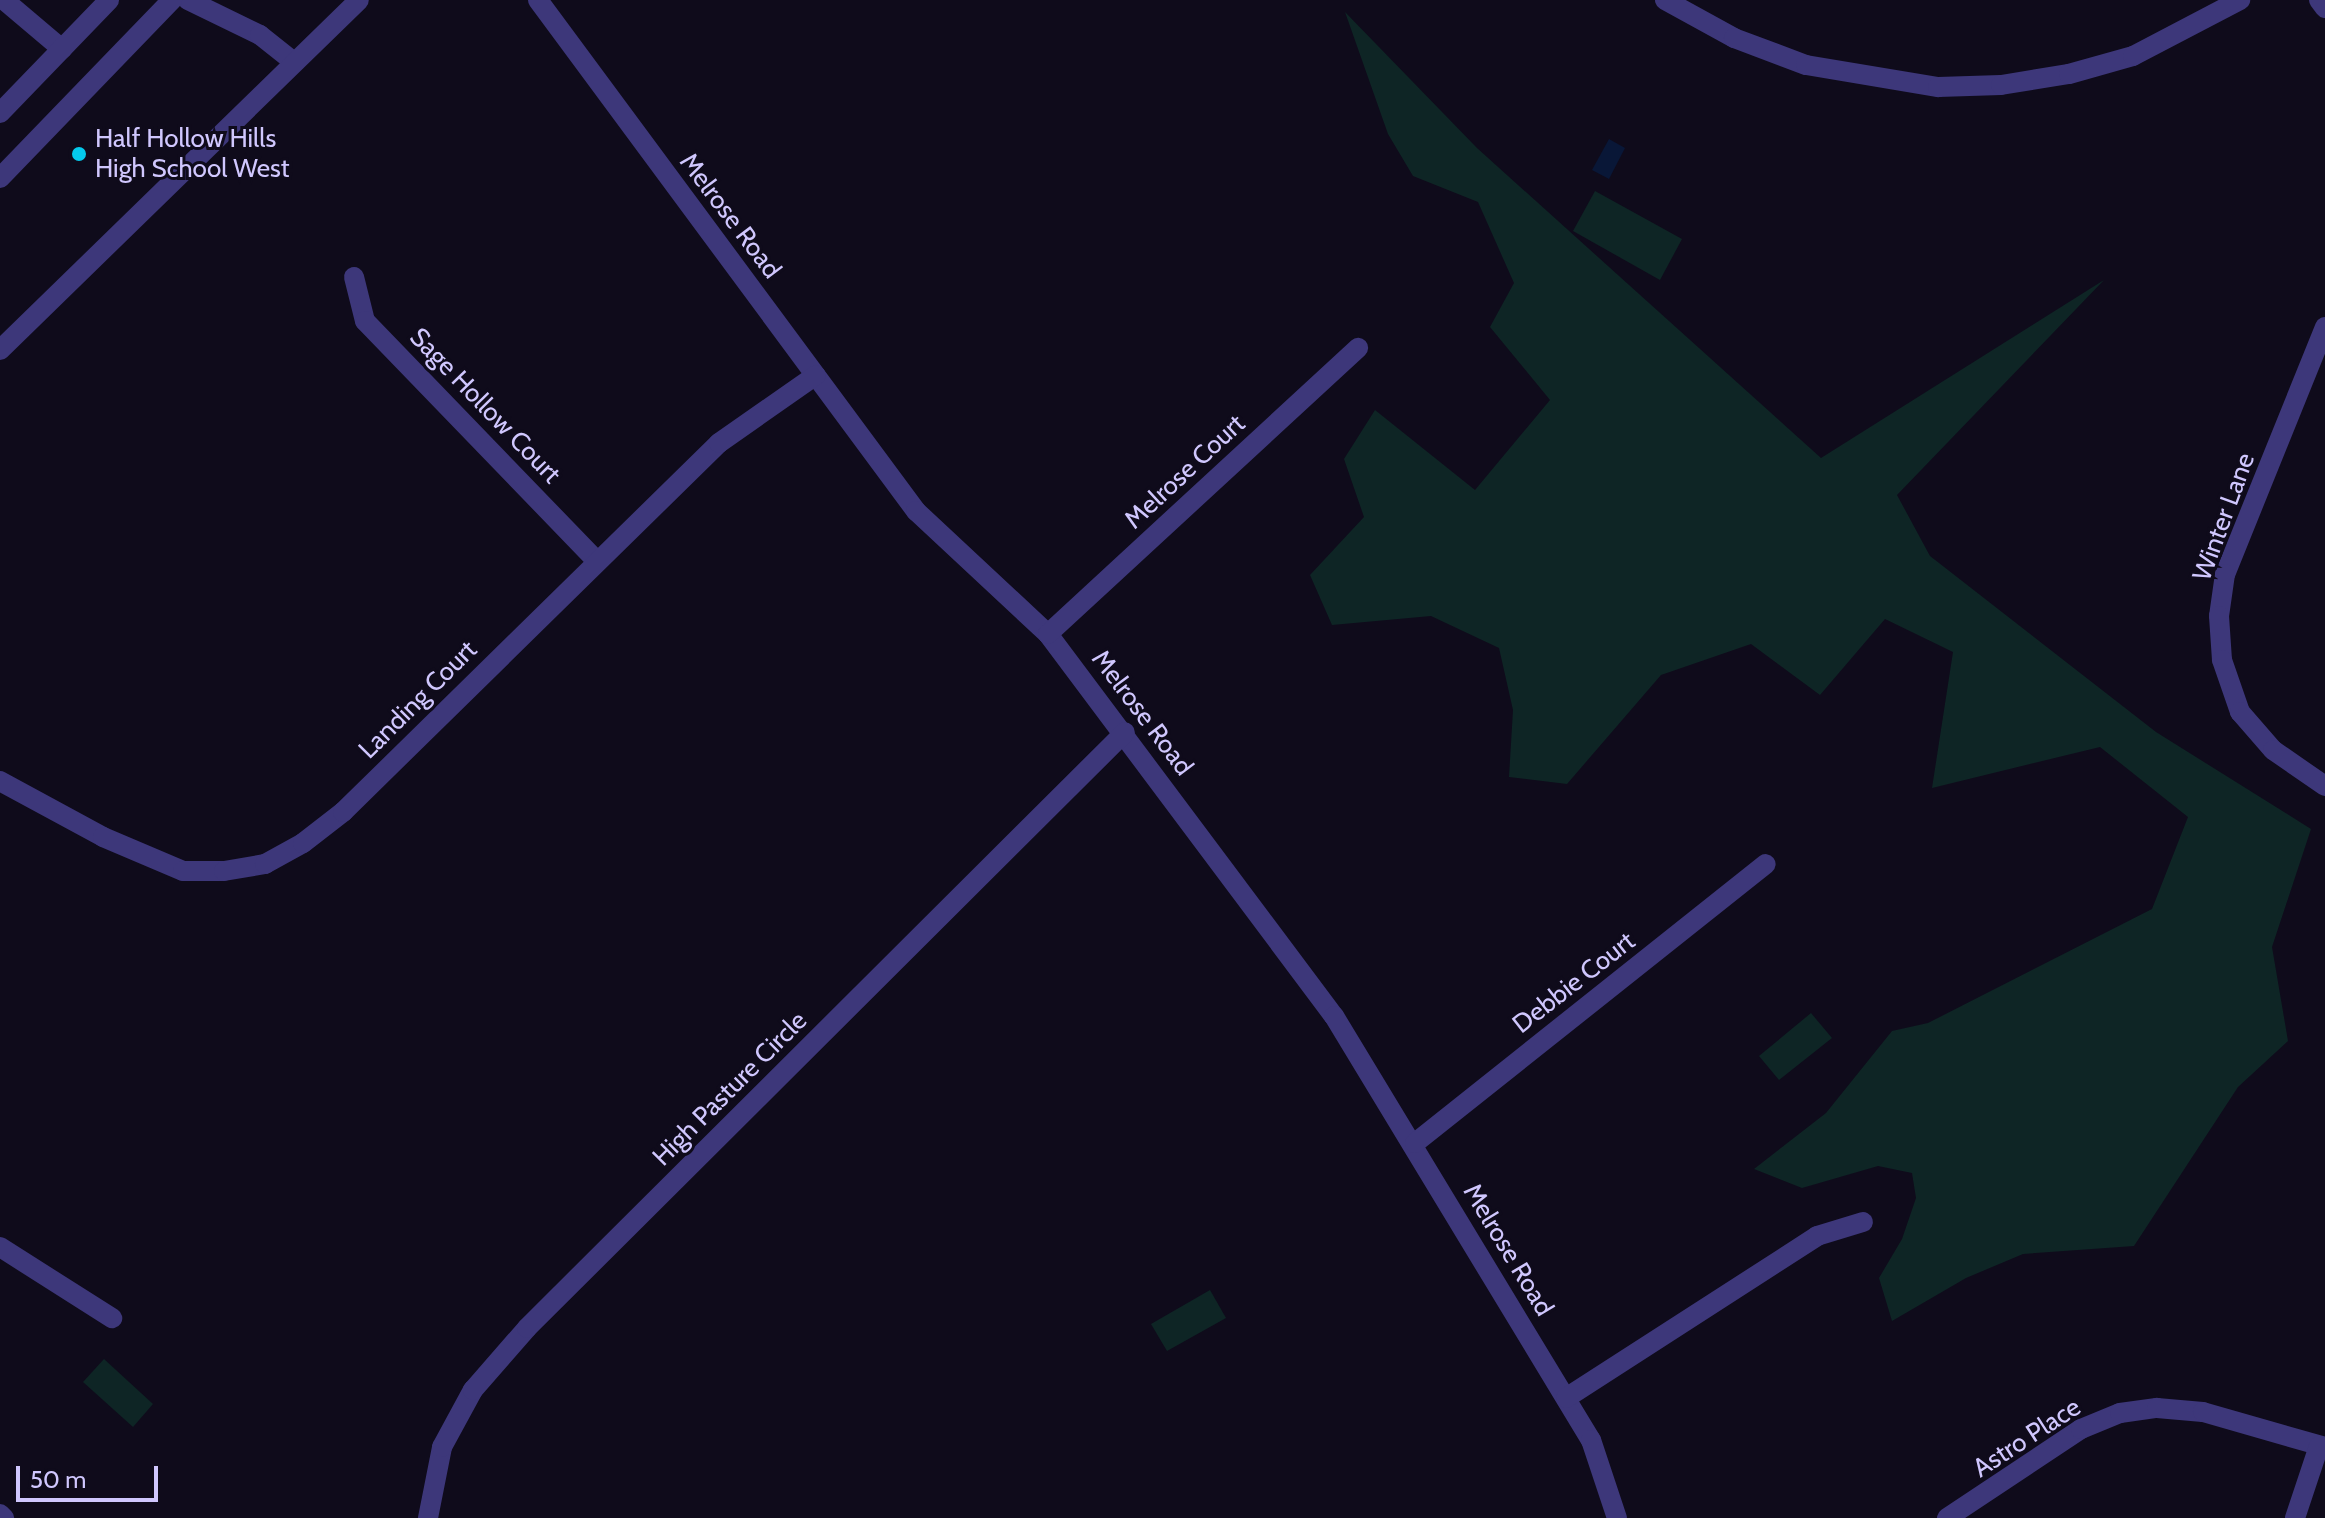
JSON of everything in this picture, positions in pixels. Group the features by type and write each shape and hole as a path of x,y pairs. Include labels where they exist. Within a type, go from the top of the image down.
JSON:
{"street":[{"path":"4,0 62,49"},
{"path":"0,113 109,0"},
{"path":"0,178 172,0"},
{"path":"188,0 260,35 294,62"},
{"path":"0,350 359,0"},
{"name":"Melrose Road","path":"538,0 916,511 1048,634 1125,732 1334,1016 1415,1143 1591,1440 1617,1518"},
{"path":"1665,0 1734,38 1806,65 1938,87 2001,85 2069,74 2133,56 2240,0"},
{"path":"2319,0 2325,8"},
{"name":"Sage Hollow Court","path":"354,277 365,321 597,561"},
{"name":"Winter Lane","path":"2325,327 2225,574 2219,616 2222,660 2240,712 2273,750 2325,786"},
{"name":"Melrose Court","path":"1048,634 1358,348"},
{"name":"Landing Court","path":"0,781 137,854 183,871 224,871 265,864 303,843 343,812 719,443 816,375"},
{"name":"High Pasture Circle","path":"428,1518 442,1447 473,1390 527,1328 1125,732"},
{"name":"Debbie Court","path":"1415,1143 1766,864"},
{"path":"1566,1398 1817,1236 1863,1222"},
{"path":"0,1247 112,1318"},
{"name":"Astro Place","path":"1947,1518 2081,1429 2120,1413 2157,1408 2203,1412 2322,1446"},
{"path":"2295,1518 2322,1446"}],"green space":[{"path":"1345,12 1477,148 1821,458 2104,280 1897,495 1930,556 2156,732 2311,829 2272,947 2288,1041 2238,1087 2134,1246 2023,1254 1966,1278 1892,1321 1879,1278 1902,1239 1916,1198 1912,1173 1878,1166 1802,1188 1754,1169 1826,1113 1892,1031 1928,1023 2152,909 2188,817 2100,747 1932,788 1953,652 1885,619 1820,695 1751,644 1661,675 1567,784 1509,777 1513,710 1499,648 1431,616 1332,625 1310,575 1364,517 1344,459 1375,410 1475,490 1550,400 1490,327 1514,283 1478,202 1413,176 1388,134"},
{"path":"1595,191 1682,239 1660,280 1573,231"},
{"path":"1811,1013 1832,1038 1779,1080 1759,1056"},
{"path":"1210,1290 1226,1318 1167,1351 1151,1324"},
{"path":"104,1359 153,1404 133,1427 83,1382"}],"water":[{"path":"1609,139 1625,148 1609,179 1592,170"}],"place":[{"name":"Half Hollow Hills High School West","path":"79,154"}]}
